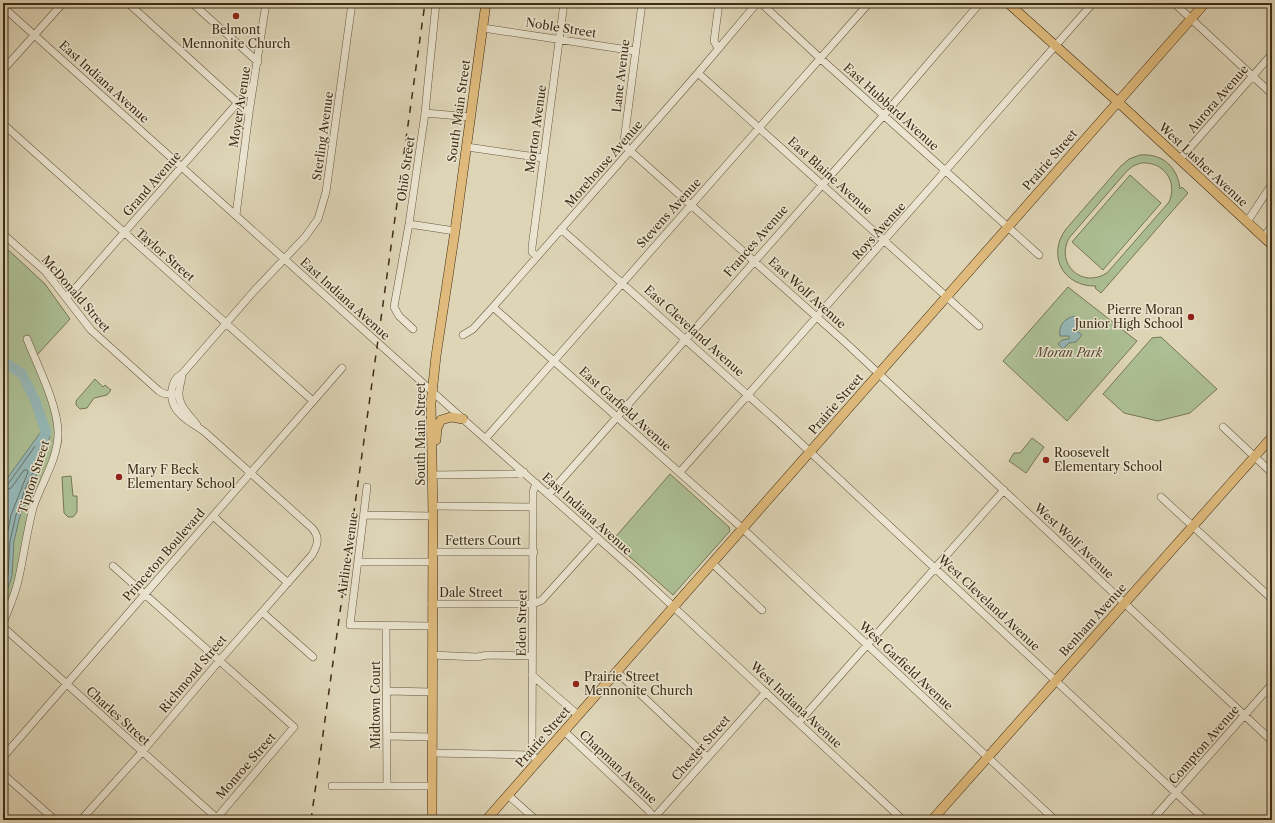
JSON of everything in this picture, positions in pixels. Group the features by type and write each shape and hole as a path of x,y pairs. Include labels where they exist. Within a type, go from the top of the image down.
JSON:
{"main road":[{"name":"South Main Street","path":"432,820 433,511 430,428 432,391 486,3"},
{"name":"West Lusher Avenue","path":"1008,3 1118,102 1272,245"},
{"name":"Prairie Street","path":"486,820 535,758 578,716 673,606 1205,3"},
{"path":"432,456 436,451 437,428 440,422 445,418 451,417 463,419"},
{"name":"Benham Avenue","path":"932,820 1272,437"}],"street":[{"path":"3,70 63,3"},
{"path":"128,3 249,113"},
{"path":"192,3 258,62"},
{"name":"Moyer Avenue","path":"236,215 249,113 266,3"},
{"name":"Sterling Avenue","path":"285,260 312,229 323,205 329,174 352,3"},
{"name":"Ohio Street","path":"413,329 399,316 394,307 409,224 425,113 436,3"},
{"name":"Morton Avenue","path":"537,257 532,252 532,247 564,3"},
{"name":"Lane Avenue","path":"630,151 624,142 642,3"},
{"path":"718,48 714,41 719,3"},
{"name":"Morehouse Avenue","path":"463,335 473,329 493,307 698,73 757,3"},
{"name":"East Hubbard Avenue","path":"761,3 1039,255"},
{"name":"Stevens Avenue","path":"486,438 869,3"},
{"name":"Frances Avenue","path":"549,494 686,340 754,260 884,115 980,3"},
{"name":"Roys Avenue","path":"680,472 1093,3"},
{"path":"1174,3 1272,94"},
{"name":"East Indiana Avenue","path":"3,7 673,606"},
{"name":"Noble Street","path":"483,28 635,51"},
{"name":"Aurora Avenue","path":"1180,159 1272,54"},
{"name":"East Blaine Avenue","path":"698,73 979,326"},
{"name":"Grand Avenue","path":"66,297 74,291 254,84"},
{"path":"425,113 471,117"},
{"name":"Taylor Street","path":"3,124 313,401"},
{"path":"467,148 543,158"},
{"name":"East Wolf Avenue","path":"630,151 754,260 878,374"},
{"path":"1247,222 1272,184"},
{"path":"409,224 455,231"},
{"path":"1264,238 1272,225"},
{"name":"East Cleveland Avenue","path":"561,229 748,394 810,451"},
{"name":"McDonald Street","path":"3,234 46,272 87,325 102,340 159,391 165,394 175,394"},
{"path":"250,472 198,426 181,405 175,394 174,383 254,291 285,260"},
{"name":"East Garfield Avenue","path":"493,307 742,528"},
{"name":"Tipton Street","path":"3,622 19,579 33,510 57,447 58,430 54,412 48,391 27,339"},
{"name":"Princeton Boulevard","path":"3,757 342,368"},
{"name":"West Wolf Avenue","path":"878,374 1272,741"},
{"path":"1223,427 1272,473"},
{"name":"West Cleveland Avenue","path":"810,451 1205,820"},
{"name":"Richmond Street","path":"81,820 142,752 312,555 316,548 318,541 315,531 250,472"},
{"path":"432,475 514,474 524,472"},
{"name":"Eden Street","path":"535,758 532,656 534,552 533,507 536,483"},
{"name":"Airline Avenue","path":"367,487 350,625 386,625"},
{"path":"799,722 1004,490"},
{"path":"1161,497 1272,599"},
{"path":"364,515 533,507"},
{"path":"213,516 288,583"},
{"name":"West Garfield Avenue","path":"742,528 1055,820"},
{"path":"533,604 542,600 598,538"},
{"name":"Fetters Court","path":"433,552 534,552"},
{"path":"358,562 433,562"},
{"path":"712,563 762,610"},
{"path":"113,566 220,660"},
{"name":"Dale Street","path":"432,604 533,604"},
{"name":"West Indiana Avenue","path":"673,606 903,820"},
{"path":"262,612 313,657"},
{"path":"386,625 432,626"},
{"name":"Midtown Court","path":"386,625 387,786"},
{"name":"Charles Street","path":"3,627 217,819"},
{"path":"432,655 477,657 488,655 532,656"},
{"name":"Monroe Street","path":"217,819 294,727 220,660"},
{"path":"616,671 707,757"},
{"name":"Chapman Avenue","path":"532,675 578,716"},
{"name":"Compton Avenue","path":"1152,820 1272,684"},
{"path":"387,691 432,692"},
{"name":"Chester Street","path":"654,819 707,757 766,692"},
{"name":"Chapman Avenue","path":"564,731 648,810 654,819"},
{"path":"387,736 432,737"},
{"path":"432,754 535,758"},
{"path":"3,774 55,820"},
{"path":"332,786 432,786"},
{"path":"508,794 536,820"}],"green space":[{"path":"1140,155 1148,155 1162,159 1168,163 1176,174 1180,189 1182,187 1188,193 1101,293 1095,288 1096,286 1085,285 1067,276 1058,259 1060,239 1066,229 1120,167 1129,159","holes":["1141,163 1156,165 1167,174 1172,187 1169,202 1107,273 1098,277 1089,278 1080,276 1068,265 1066,248 1069,238 1126,172 1133,166"]},
{"path":"1130,175 1161,203 1103,270 1072,242"},
{"path":"3,245 45,284 70,319 37,355 60,423 61,443 55,464 38,489 13,588 3,615"},
{"name":"Moran Park","path":"1068,287 1137,341 1067,421 1003,361"},
{"path":"1161,337 1217,389 1190,413 1158,421 1124,413 1103,394 1152,338"},
{"path":"95,379 103,387 105,385 111,390 107,395 94,398 87,408 80,409 76,405 76,401"},
{"path":"1032,438 1044,447 1026,473 1009,461 1014,453 1020,453"},
{"path":"670,474 729,527 730,531 673,595 612,541"},
{"path":"71,476 73,496 77,496 77,512 73,517 68,517 64,513 62,477"}],"water":[{"path":"1075,316 1076,330 1082,335 1076,342 1069,343 1063,349 1058,344 1062,340 1069,339 1069,336 1060,336 1061,325 1068,318"},
{"path":"46,432 50,436 40,467 20,516 14,541 12,576 3,603 3,484 40,433"}],"waterway":[{"path":"3,361 22,374 35,400 46,432 40,445"}],"railway":[{"path":"311,820 425,3"}],"place":[{"name":"Belmont Mennonite Church","path":"236,16"},
{"name":"Pierre Moran Junior High School","path":"1191,317"},
{"name":"Roosevelt Elementary School","path":"1046,460"},
{"name":"Mary F Beck Elementary School","path":"119,477"},
{"name":"Prairie Street Mennonite Church","path":"576,684"}]}
